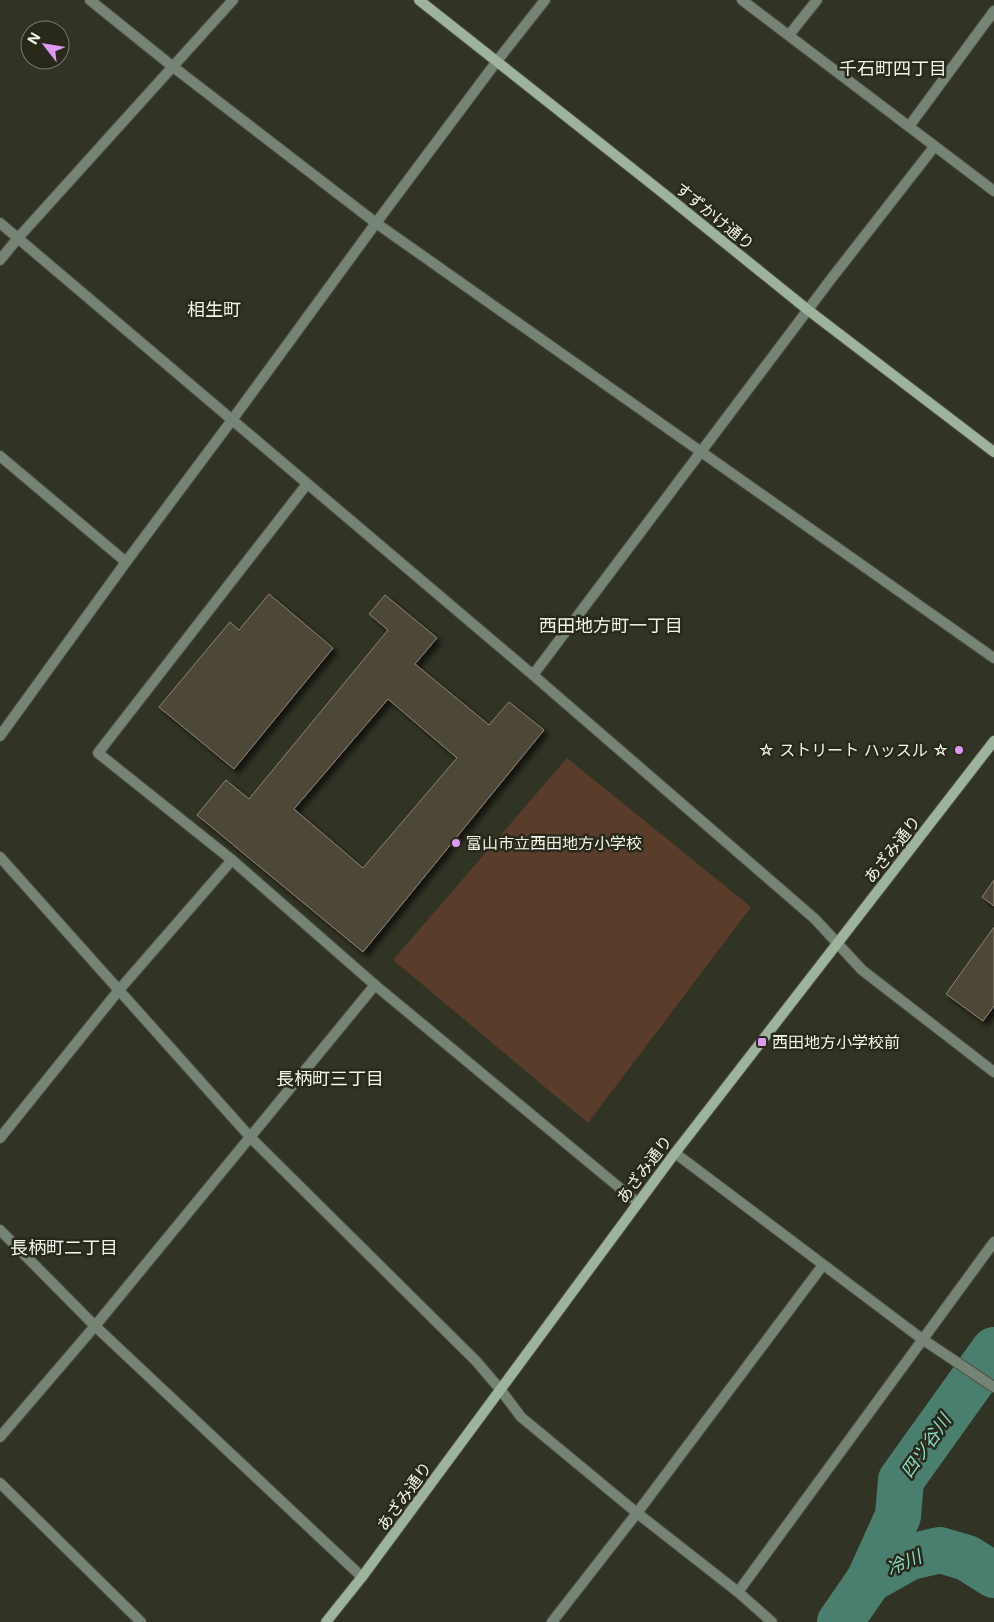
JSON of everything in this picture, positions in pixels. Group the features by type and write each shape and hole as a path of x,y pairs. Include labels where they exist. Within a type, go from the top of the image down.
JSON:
{"street":[{"path":"90,0 172,66 376,223 994,658"},
{"path":"0,260 233,0"},
{"name":"すずかけ通り","path":"419,0 663,192 808,310 994,452"},
{"path":"0,736 376,223 545,0"},
{"path":"742,0 994,191"},
{"path":"789,35 817,0"},
{"path":"910,126 994,11"},
{"path":"534,675 700,451 934,147"},
{"path":"0,223 534,675 816,919 862,970 994,1072"},
{"path":"0,456 126,562"},
{"path":"307,484 98,753 232,860 376,985 638,1203"},
{"name":"あざみ通り","path":"326,1622 362,1578 675,1153 994,741"},
{"path":"0,857 251,1138 476,1360 521,1417 637,1514 738,1592 772,1622"},
{"path":"0,1138 119,990 232,860"},
{"path":"0,1437 95,1326 376,985"},
{"path":"675,1153 922,1339 993,1383"},
{"path":"0,1230 95,1326 362,1578"},
{"path":"738,1592 994,1242"},
{"path":"552,1622 637,1514 823,1265"},
{"path":"0,1483 141,1622"}],"shaded area":[{"path":"567,758 751,907 588,1123 393,960"}],"building":[{"path":"269,594 333,648 234,769 159,707 230,622 239,630"},
{"path":"385,595 437,638 415,664 489,725 509,702 544,730 363,952 197,815 226,780 249,799 388,630 369,614","holes":["388,699 457,758 363,868 294,809"]},
{"path":"994,880 994,906 982,897"},
{"path":"994,927 994,1006 983,1021 946,994"}],"waterway":[{"name":"四ツ谷川","path":"840,1622 869,1580 898,1516 901,1480 994,1350"},
{"name":"冷川","path":"869,1580 910,1557 940,1550 967,1558 994,1575"}],"place":[{"name":"☆ ストリート ハッスル ☆","path":"959,750"},
{"name":"富山市立西田地方小学校","path":"456,843"},
{"name":"西田地方小学校前","path":"762,1042"}],"district":[{"name":"千石町四丁目","path":"893,69"},
{"name":"相生町","path":"214,310"},
{"name":"西田地方町一丁目","path":"611,626"},
{"name":"長柄町三丁目","path":"330,1079"},
{"name":"長柄町二丁目","path":"64,1248"}]}
